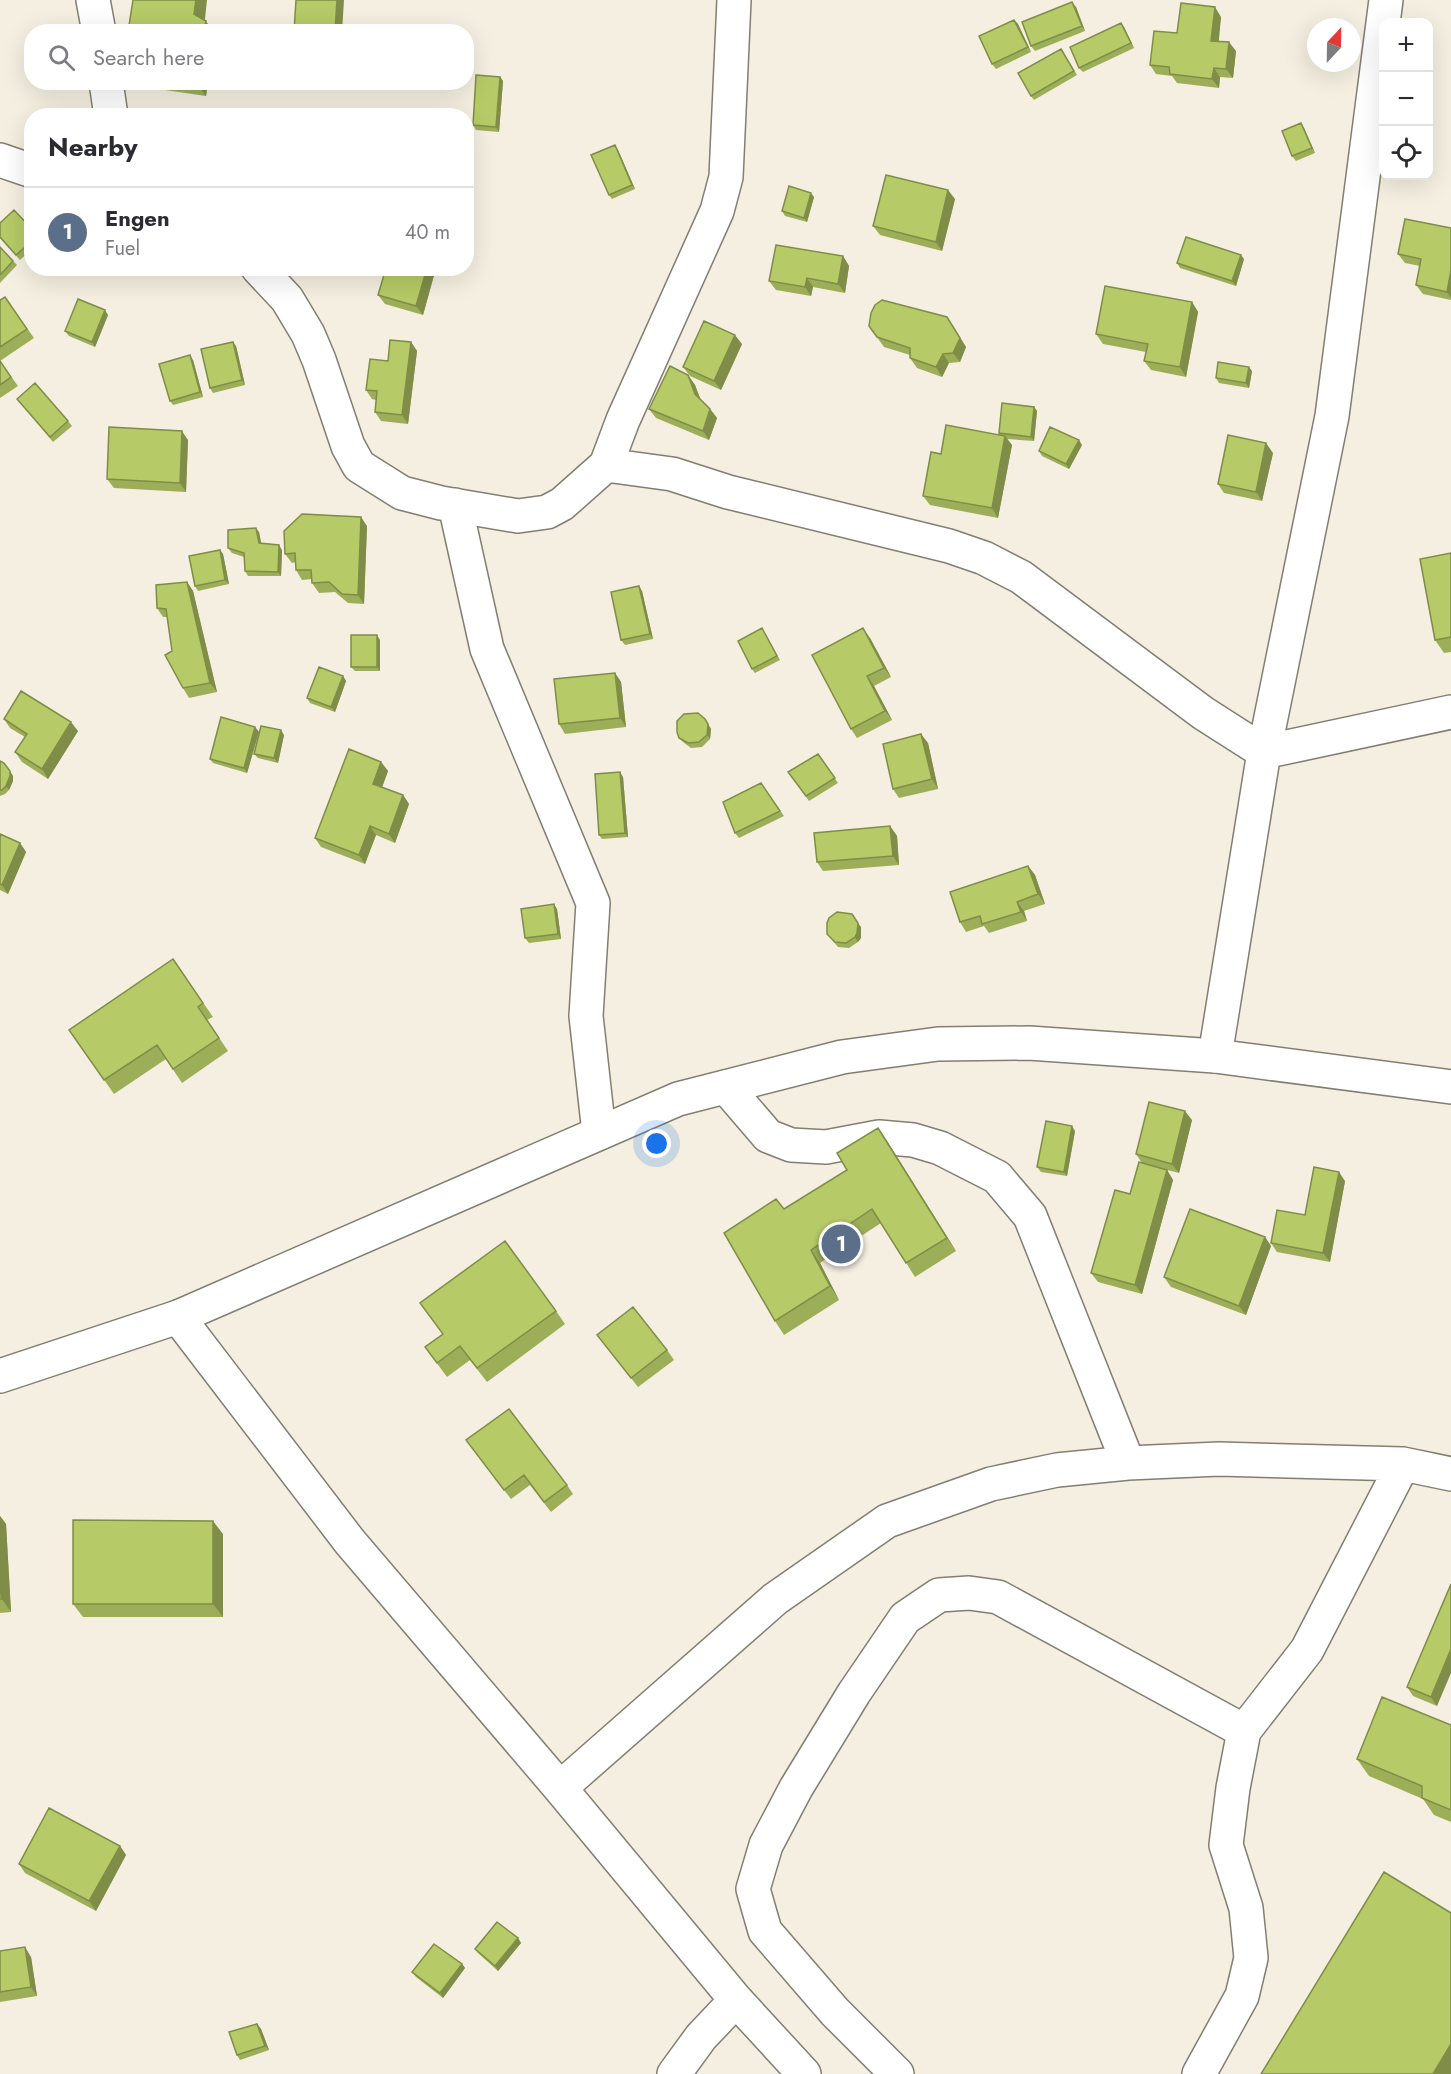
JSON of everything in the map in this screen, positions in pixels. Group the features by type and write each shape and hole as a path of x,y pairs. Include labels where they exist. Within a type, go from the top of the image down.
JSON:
{"street":[{"path":"93,0 98,24"},
{"path":"265,276 286,299 308,334 320,360 348,446 358,466 402,493 456,505 518,516 547,512 561,504 606,465 623,420 717,211 726,177 734,0"},
{"path":"1215,1056 1264,752 1332,416 1386,0"},
{"path":"107,90 110,108"},
{"path":"0,160 24,168"},
{"path":"606,465 672,474 728,492 949,546 984,558 1021,577 1203,713 1264,752 1451,712"},
{"path":"456,505 487,649 593,903 586,1016 599,1132"},
{"path":"0,1376 178,1317 678,1099 842,1058 938,1044 1029,1043 1215,1056 1451,1087"},
{"path":"726,1087 768,1136 790,1145 826,1147 879,1137 914,1140 940,1148 997,1177 1030,1216 1128,1463"},
{"path":"178,1317 350,1542 560,1788 736,2000 804,2074"},
{"path":"560,1788 775,1599 887,1521 991,1484 1057,1470 1128,1463 1219,1459 1403,1464 1451,1474"},
{"path":"1199,2074 1242,1996 1251,1958 1246,1908 1226,1845 1233,1788 1244,1731 1307,1650 1403,1464"},
{"path":"897,2074 835,2012 765,1931 753,1889 766,1845 796,1788 854,1693 905,1618 939,1595 969,1593 998,1597 1244,1731"},
{"path":"674,2074 701,2037 736,2000"}],"building":[{"path":"133,0 196,0 194,14 206,21 205,24 129,24"},
{"path":"296,0 337,0 336,24 294,24"},
{"path":"1072,2 1082,26 1031,46 1022,22"},
{"path":"1181,3 1215,7 1211,41 1229,42 1226,69 1214,68 1212,79 1170,74 1169,67 1150,65 1154,31 1177,33"},
{"path":"1014,20 1028,47 992,64 979,36"},
{"path":"1121,23 1131,43 1079,68 1070,47"},
{"path":"1061,49 1074,71 1031,96 1018,73"},
{"path":"476,75 500,77 496,127 474,125"},
{"path":"1301,123 1312,148 1292,156 1282,131"},
{"path":"615,145 632,185 609,195 591,155"},
{"path":"886,175 948,190 936,242 873,226"},
{"path":"789,186 811,193 804,218 782,211"},
{"path":"14,210 24,221 24,248 16,255 0,237 0,223"},
{"path":"1405,219 1451,228 1451,270 1447,292 1416,285 1421,259 1398,254"},
{"path":"1186,237 1241,255 1232,281 1177,263"},
{"path":"776,245 843,256 838,284 807,278 805,287 769,281"},
{"path":"0,247 13,261 0,275"},
{"path":"384,276 425,276 416,306 378,295"},
{"path":"1105,286 1192,302 1180,367 1144,361 1148,344 1096,334"},
{"path":"5,297 27,329 0,347 0,300"},
{"path":"78,299 105,310 92,342 65,331"},
{"path":"882,300 947,317 960,338 953,353 943,354 936,367 910,358 910,348 877,337 869,326 875,305"},
{"path":"704,321 735,335 714,381 683,367"},
{"path":"390,340 411,342 402,415 375,412 377,391 366,390 370,359 388,361"},
{"path":"233,342 242,380 210,388 201,349"},
{"path":"190,355 200,392 170,401 159,364"},
{"path":"0,361 11,377 0,385"},
{"path":"1218,362 1249,367 1246,383 1216,378"},
{"path":"670,366 688,375 695,394 710,409 703,431 649,409"},
{"path":"35,383 68,421 50,437 17,399"},
{"path":"1002,403 1034,407 1031,437 999,433"},
{"path":"946,425 1005,436 992,508 923,496 931,452 941,454"},
{"path":"109,427 182,431 180,483 107,479"},
{"path":"1050,427 1079,440 1066,464 1039,451"},
{"path":"1228,435 1266,443 1256,492 1218,484"},
{"path":"302,514 361,517 358,595 342,594 329,582 312,583 311,570 296,570 295,553 285,554 284,531"},
{"path":"256,528 259,543 279,545 278,572 245,571 244,553 228,548 228,530"},
{"path":"220,550 225,580 195,586 189,556"},
{"path":"1451,553 1451,637 1435,640 1420,559"},
{"path":"187,582 210,683 183,688 165,655 172,651 166,609 157,608 156,585"},
{"path":"639,586 650,634 621,640 611,592"},
{"path":"762,628 777,656 752,669 738,641"},
{"path":"863,628 884,668 867,676 885,711 851,729 812,655"},
{"path":"351,635 377,635 377,667 351,667"},
{"path":"319,667 343,676 331,707 307,698"},
{"path":"615,673 620,718 559,724 554,679"},
{"path":"21,691 71,722 42,769 15,752 27,734 4,719"},
{"path":"698,713 708,724 707,735 699,742 688,743 679,738 677,721 684,714"},
{"path":"221,717 255,727 244,768 210,759"},
{"path":"261,726 281,730 274,758 254,754"},
{"path":"921,734 932,779 893,789 883,744"},
{"path":"349,749 381,762 373,784 403,795 389,834 370,826 359,855 315,838"},
{"path":"818,754 835,778 806,796 788,772"},
{"path":"0,761 10,771 6,786 2,790 0,790"},
{"path":"620,772 625,833 599,835 595,774"},
{"path":"761,783 780,811 735,833 723,802"},
{"path":"890,826 893,856 817,862 814,833"},
{"path":"0,834 20,843 2,885 0,884"},
{"path":"1028,866 1038,894 1017,902 1021,912 982,924 980,916 960,922 950,892"},
{"path":"554,904 558,934 525,938 521,909"},
{"path":"837,912 852,914 858,923 855,937 846,943 835,942 827,934 829,918"},
{"path":"173,959 203,1003 198,1007 219,1038 173,1069 157,1045 104,1080 69,1030"},
{"path":"1149,1102 1185,1111 1172,1164 1136,1154"},
{"path":"1046,1121 1072,1126 1064,1172 1037,1167"},
{"path":"878,1128 947,1238 906,1263 872,1209 811,1250 830,1286 775,1321 724,1233 776,1199 784,1209 847,1170 837,1153"},
{"path":"1139,1162 1167,1170 1135,1285 1091,1273 1115,1190 1130,1194"},
{"path":"1314,1167 1339,1172 1323,1253 1271,1243 1277,1210 1305,1215"},
{"path":"1190,1209 1265,1237 1239,1306 1164,1277"},
{"path":"505,1241 556,1311 477,1368 460,1346 437,1363 425,1347 443,1334 420,1303"},
{"path":"633,1307 667,1350 631,1378 597,1335"},
{"path":"509,1409 567,1485 544,1502 524,1475 504,1490 466,1440"},
{"path":"73,1520 213,1521 213,1604 73,1604"},
{"path":"0,1571 2,1599 0,1599"},
{"path":"1451,1584 1451,1649 1431,1697 1407,1687"},
{"path":"1382,1697 1451,1725 1451,1810 1422,1798 1422,1786 1357,1759"},
{"path":"49,1808 120,1846 89,1901 19,1864"},
{"path":"1384,1872 1451,1913 1451,2044 1433,2074 1261,2074"},
{"path":"497,1922 518,1938 495,1966 475,1949"},
{"path":"434,1944 462,1964 440,1993 412,1972"},
{"path":"25,1947 31,1987 0,1992 0,1951"},
{"path":"257,2024 265,2046 237,2055 229,2032"}],"place":[{"name":"Engen","path":"841,1244"}]}
